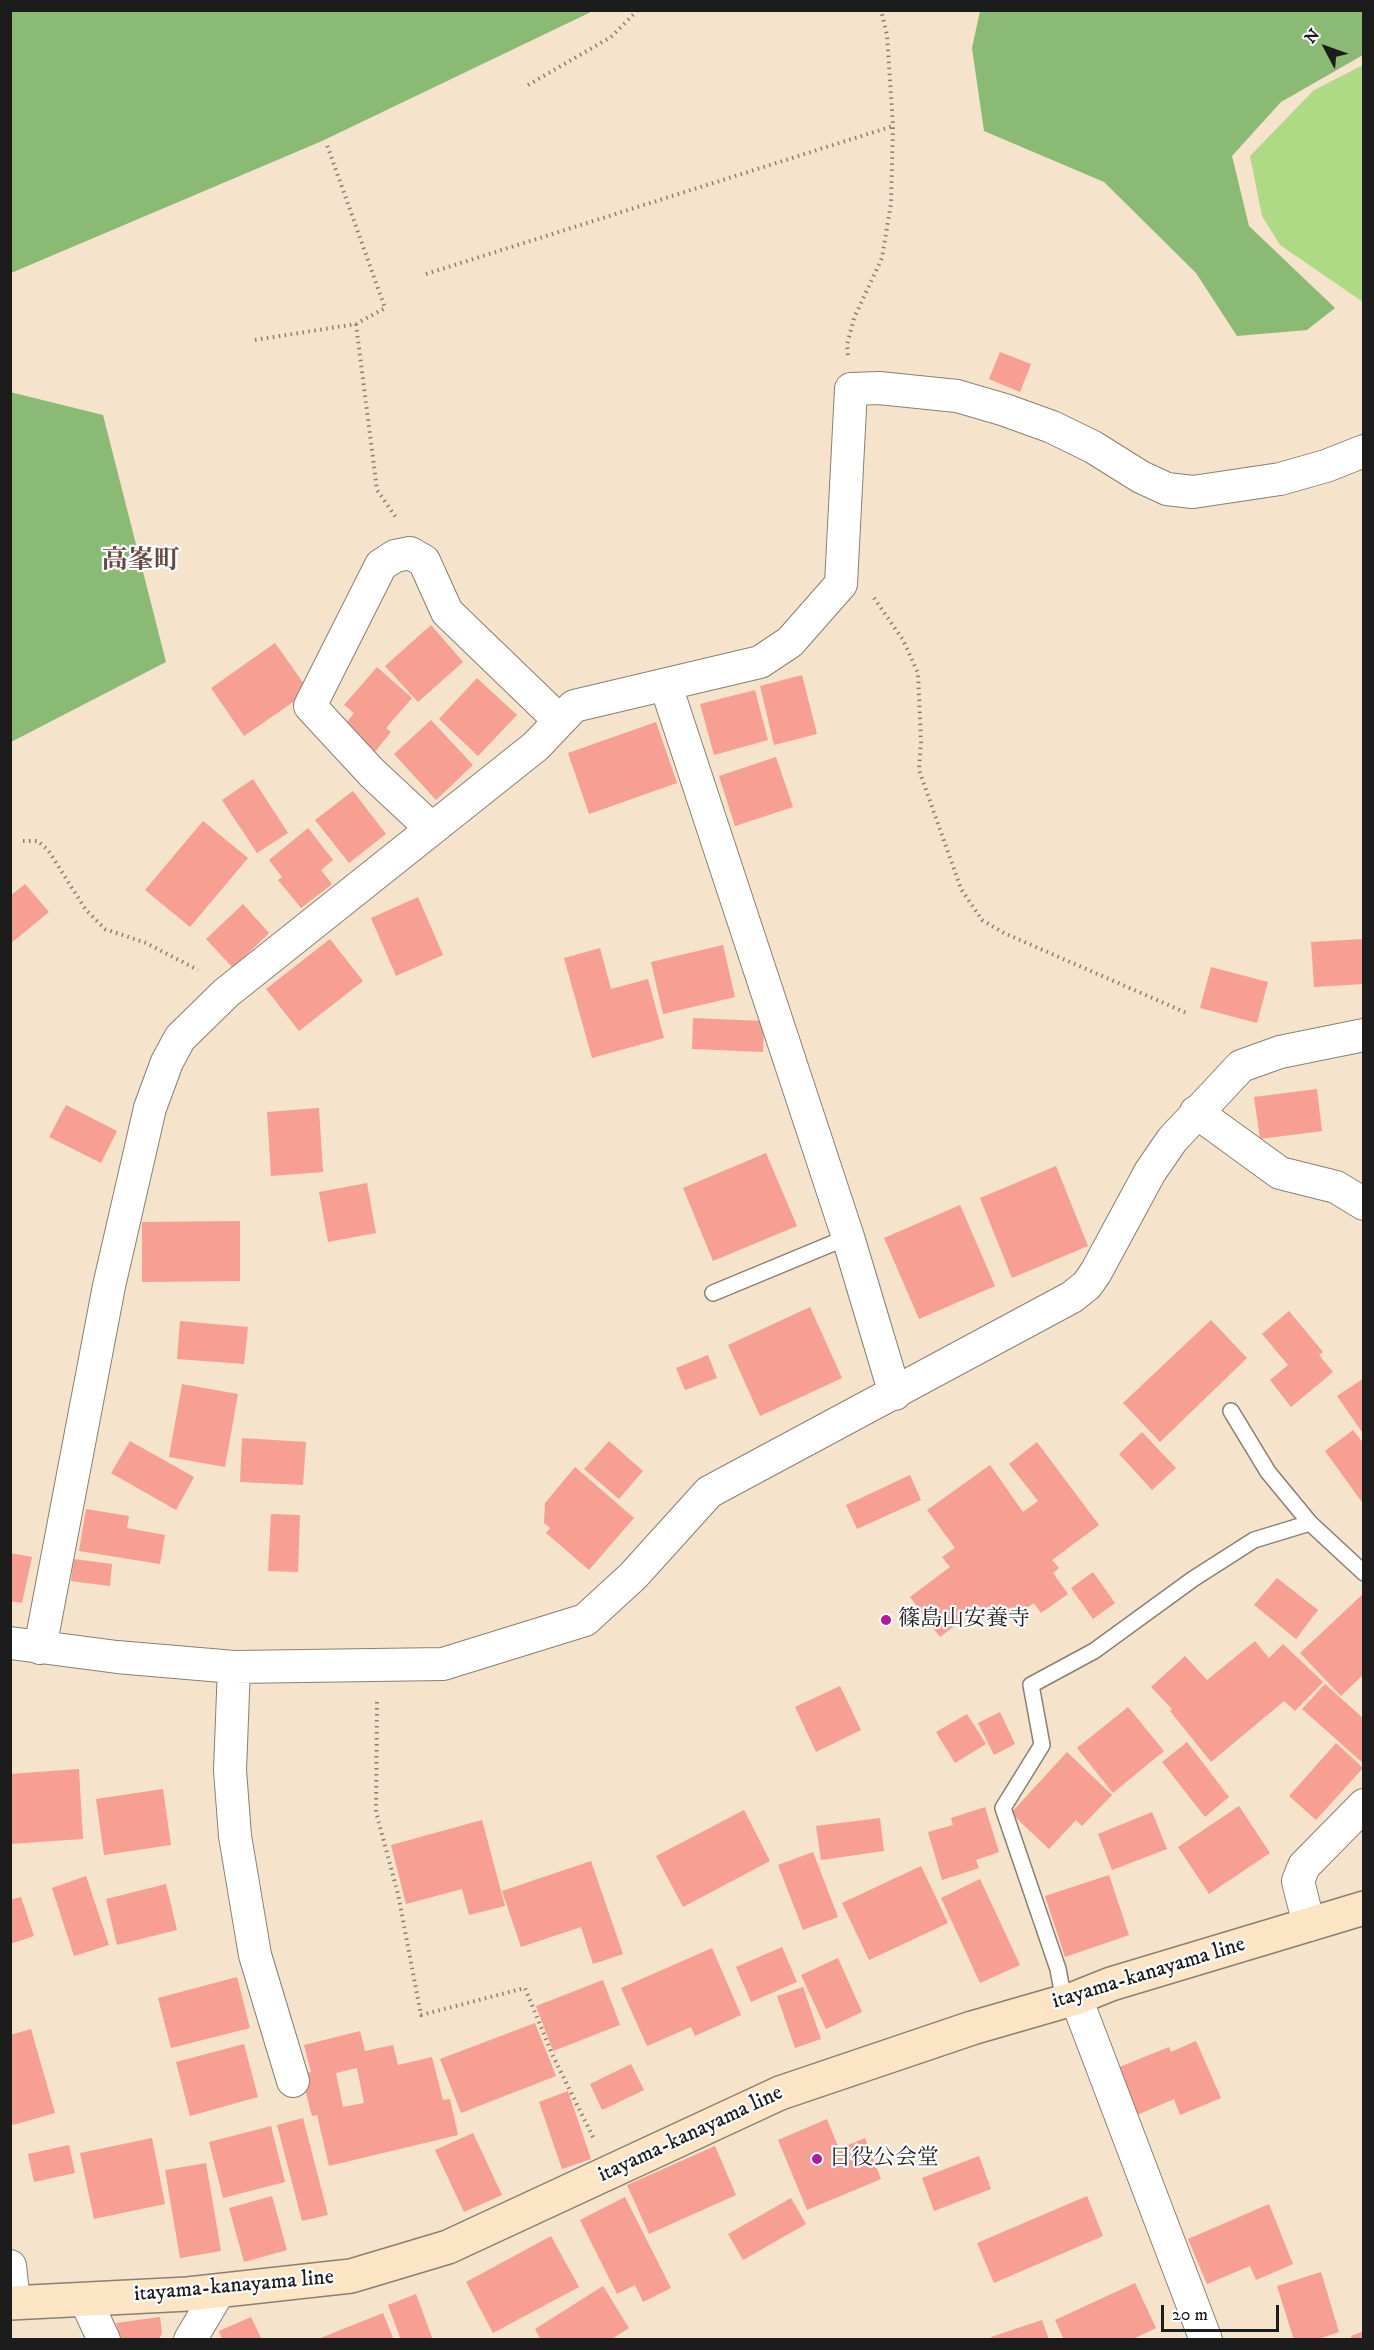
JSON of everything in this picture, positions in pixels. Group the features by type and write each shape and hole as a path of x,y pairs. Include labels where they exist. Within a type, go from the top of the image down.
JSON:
{"main road":[{"name":"itayama-kanayama line","path":"12,2302 219,2291 351,2276 448,2247 780,2093 972,2028 1364,1908"}],"street":[{"path":"1364,451 1326,466 1280,479 1193,492 1167,489 1141,477 1093,447 1052,427 1005,410 957,396 879,388 851,389 841,584 790,642 760,662 666,686 608,696 574,706 536,746 226,993 180,1038 167,1062 150,1108 25,1645 234,1667 442,1664 585,1620 633,1576 709,1492 895,1394 1072,1297 1087,1285 1150,1172 1172,1140 1241,1066 1280,1052 1364,1035"},
{"path":"432,829 372,773 310,706 381,565 395,556 411,553 424,561 447,612 560,721"},
{"path":"666,686 848,1237 895,1394"},
{"path":"1196,1112 1280,1173 1336,1187 1364,1204"},
{"path":"234,1667 230,1770 235,1836 255,1955 293,2081"},
{"path":"1309,1925 1298,1881 1304,1866 1364,1805"},
{"path":"1070,1999 1206,2340"},
{"path":"10,2266 12,2302"},
{"path":"190,2340 219,2291"},
{"path":"85,2299 104,2340"}],"lane":[{"path":"713,1293 848,1237"},
{"path":"1232,1411 1268,1472 1310,1523 1364,1573"},
{"path":"1070,1999 1003,1808 1042,1746 1031,1684 1094,1651 1254,1539 1310,1523"}],"path":[{"path":"528,85 610,37 638,10"},
{"path":"851,389 847,345 854,318 882,258 891,203 893,126 887,34 881,10"},
{"path":"426,274 893,126"},
{"path":"255,340 356,324 385,308 327,145"},
{"path":"356,324 377,490 424,561"},
{"path":"843,566 864,583 903,640 918,673 921,742 919,770 961,889 982,920 1004,933 1188,1014"},
{"path":"23,841 38,842 48,850 86,910 105,929 146,943 197,969 226,993"},
{"path":"377,1695 376,1812 398,1893 421,2015 525,1988 552,2054 572,2090 608,2173"}],"green space":[{"path":"11,10 593,11 322,141 11,273"},
{"path":"980,11 1363,11 1363,55 1281,102 1232,156 1249,226 1335,308 1307,330 1237,336 1196,273 1104,182 984,131 972,48"},
{"path":"1363,65 1363,302 1280,245 1262,216 1250,156 1314,90"},
{"path":"10,392 103,415 166,662 11,742"}],"building":[{"path":"1000,352 1031,364 1020,392 989,379"},
{"path":"431,625 463,662 418,702 385,666"},
{"path":"275,643 309,691 244,736 211,688"},
{"path":"377,667 412,698 386,728 391,732 374,753 343,727 354,713 344,705"},
{"path":"802,675 817,734 774,745 760,686"},
{"path":"477,678 517,715 478,756 439,719"},
{"path":"755,690 768,740 714,755 700,704"},
{"path":"431,720 473,765 436,800 394,754"},
{"path":"656,722 677,783 589,814 568,753"},
{"path":"776,757 793,807 735,826 719,776"},
{"path":"253,779 288,833 257,853 222,800"},
{"path":"353,791 386,834 349,863 315,820"},
{"path":"203,821 248,858 190,927 145,890"},
{"path":"308,828 333,860 321,870 332,884 301,908 278,880 282,877 269,860"},
{"path":"25,884 49,912 10,944 10,896"},
{"path":"418,897 443,955 396,976 371,918"},
{"path":"243,904 269,933 233,968 206,939"},
{"path":"330,939 363,981 299,1031 266,989"},
{"path":"1364,939 1364,984 1314,987 1311,942"},
{"path":"723,945 735,997 663,1014 651,962"},
{"path":"600,948 611,989 648,979 664,1038 592,1058 564,958"},
{"path":"1211,967 1268,982 1257,1023 1200,1008"},
{"path":"693,1018 764,1021 763,1052 692,1049"},
{"path":"1317,1089 1322,1131 1260,1139 1254,1097"},
{"path":"66,1105 117,1131 101,1163 49,1137"},
{"path":"319,1108 323,1172 271,1176 267,1112"},
{"path":"766,1153 797,1226 713,1261 683,1188"},
{"path":"1056,1166 1088,1246 1012,1278 980,1198"},
{"path":"367,1183 376,1233 328,1242 319,1192"},
{"path":"960,1205 995,1286 919,1319 884,1238"},
{"path":"240,1221 240,1281 142,1282 142,1222"},
{"path":"810,1307 842,1378 760,1416 728,1345"},
{"path":"1289,1311 1323,1352 1319,1355 1333,1372 1291,1407 1270,1380 1288,1365 1262,1334"},
{"path":"1211,1320 1247,1358 1160,1442 1123,1403"},
{"path":"180,1321 248,1327 244,1364 177,1359"},
{"path":"708,1355 717,1378 685,1390 676,1368"},
{"path":"1364,1378 1364,1435 1337,1396"},
{"path":"182,1384 238,1394 225,1467 169,1457"},
{"path":"1353,1430 1364,1444 1364,1505 1325,1451"},
{"path":"1142,1432 1176,1468 1152,1490 1119,1454"},
{"path":"242,1438 306,1442 303,1485 240,1482"},
{"path":"130,1441 194,1477 176,1510 111,1473"},
{"path":"609,1441 643,1471 619,1499 584,1469"},
{"path":"1037,1442 1099,1525 1052,1560 1059,1568 1053,1573 1068,1594 1041,1613 1034,1603 1011,1619 1003,1609 989,1620 979,1607 940,1637 910,1597 950,1567 942,1557 955,1548 927,1510 990,1465 1023,1512 1038,1501 1009,1464"},
{"path":"575,1467 634,1518 589,1570 546,1533 550,1528 544,1523 545,1503"},
{"path":"910,1475 921,1500 857,1529 846,1505"},
{"path":"86,1509 129,1516 127,1528 165,1535 160,1564 79,1551"},
{"path":"271,1514 300,1515 298,1572 268,1571"},
{"path":"10,1553 32,1557 22,1603 10,1601"},
{"path":"74,1559 112,1564 110,1586 71,1581"},
{"path":"1093,1572 1115,1603 1093,1619 1071,1588"},
{"path":"1277,1578 1318,1610 1296,1639 1254,1605"},
{"path":"1364,1593 1364,1674 1341,1696 1300,1653"},
{"path":"1255,1641 1269,1658 1283,1644 1323,1682 1295,1711 1284,1701 1211,1762 1170,1711 1172,1709 1151,1687 1185,1656 1207,1680"},
{"path":"1325,1684 1364,1719 1364,1764 1302,1709"},
{"path":"840,1686 861,1730 816,1752 795,1707"},
{"path":"1128,1707 1164,1751 1113,1793 1077,1748"},
{"path":"1000,1712 1015,1744 994,1755 978,1723"},
{"path":"967,1714 986,1744 955,1763 936,1732"},
{"path":"1187,1742 1229,1797 1205,1817 1162,1762"},
{"path":"1336,1743 1363,1768 1316,1820 1289,1796"},
{"path":"1067,1752 1112,1795 1082,1826 1076,1820 1049,1849 1011,1813"},
{"path":"79,1769 83,1839 10,1844 10,1774"},
{"path":"163,1789 171,1845 104,1855 96,1799"},
{"path":"1239,1806 1270,1853 1209,1894 1178,1847"},
{"path":"985,1807 999,1852 976,1860 979,1868 942,1880 928,1832 953,1825 951,1818"},
{"path":"744,1810 770,1861 683,1907 656,1856"},
{"path":"1152,1812 1167,1849 1112,1870 1098,1834"},
{"path":"880,1818 884,1851 821,1860 816,1826"},
{"path":"482,1820 505,1906 469,1915 462,1889 406,1904 391,1845"},
{"path":"813,1852 838,1917 803,1930 778,1865"},
{"path":"591,1861 623,1954 593,1964 581,1927 521,1947 502,1891"},
{"path":"921,1866 948,1923 869,1960 842,1903"},
{"path":"1109,1875 1129,1935 1065,1957 1045,1896"},
{"path":"86,1876 109,1945 74,1956 52,1888"},
{"path":"980,1879 1020,1965 980,1983 941,1898"},
{"path":"166,1884 177,1930 117,1945 106,1899"},
{"path":"21,1897 34,1936 10,1944 10,1900"},
{"path":"782,1947 797,1982 751,2002 736,1967"},
{"path":"712,1948 741,2015 695,2036 691,2027 647,2046 621,1988"},
{"path":"838,1958 862,2012 826,2029 801,1975"},
{"path":"237,1977 250,2028 171,2048 158,1998"},
{"path":"603,1980 620,2025 553,2051 536,2006"},
{"path":"803,1987 821,2039 795,2048 777,1996"},
{"path":"535,2023 556,2076 461,2113 440,2059"},
{"path":"31,2029 55,2113 13,2125 10,2116 10,2035"},
{"path":"360,2031 365,2051 393,2045 398,2065 432,2057 443,2100 450,2099 458,2135 329,2166 317,2115 312,2116 301,2074 311,2072 304,2045","holes":["357,2068 364,2103 343,2107 336,2073"]},
{"path":"1196,2041 1221,2098 1180,2115 1174,2099 1137,2115 1117,2068 1169,2047 1171,2052"},
{"path":"244,2044 258,2097 190,2116 176,2062"},
{"path":"631,2064 644,2090 602,2110 590,2084"},
{"path":"568,2091 591,2159 562,2169 539,2102"},
{"path":"303,2118 328,2215 302,2221 277,2125"},
{"path":"827,2119 839,2149 865,2138 881,2179 807,2210 778,2140"},
{"path":"271,2126 285,2182 223,2198 209,2142"},
{"path":"473,2133 502,2195 464,2212 435,2150"},
{"path":"152,2138 165,2204 94,2219 80,2153"},
{"path":"69,2145 75,2173 34,2182 28,2154"},
{"path":"715,2146 736,2195 649,2234 627,2185"},
{"path":"979,2156 991,2189 934,2211 922,2178"},
{"path":"206,2163 221,2251 180,2258 165,2170"},
{"path":"272,2196 287,2250 244,2262 229,2208"},
{"path":"1087,2196 1103,2236 994,2283 977,2243"},
{"path":"625,2197 671,2288 643,2302 635,2285 617,2294 580,2220"},
{"path":"791,2198 806,2224 743,2260 728,2234"},
{"path":"1269,2204 1293,2264 1256,2280 1250,2266 1207,2284 1188,2239"},
{"path":"551,2236 579,2287 493,2333 466,2282"},
{"path":"1321,2272 1339,2332 1316,2340 1294,2340 1277,2286"},
{"path":"1135,2283 1156,2328 1131,2340 1064,2340 1055,2320"},
{"path":"603,2286 629,2328 610,2340 541,2340 535,2329"},
{"path":"416,2294 433,2340 401,2340 388,2305"},
{"path":"383,2313 394,2340 318,2340 318,2339"},
{"path":"160,2317 162,2333 159,2340 121,2340 116,2323"},
{"path":"251,2317 262,2340 222,2340 219,2331"},
{"path":"1042,2320 1049,2340 992,2340 991,2337"},
{"path":"1364,2331 1364,2340 1352,2340 1351,2336"}],"place":[{"name":"篠島山安養寺","path":"886,1620"},
{"name":"日役公会堂","path":"817,2159"}],"district":[{"name":"高峯町","path":"141,563"}]}
